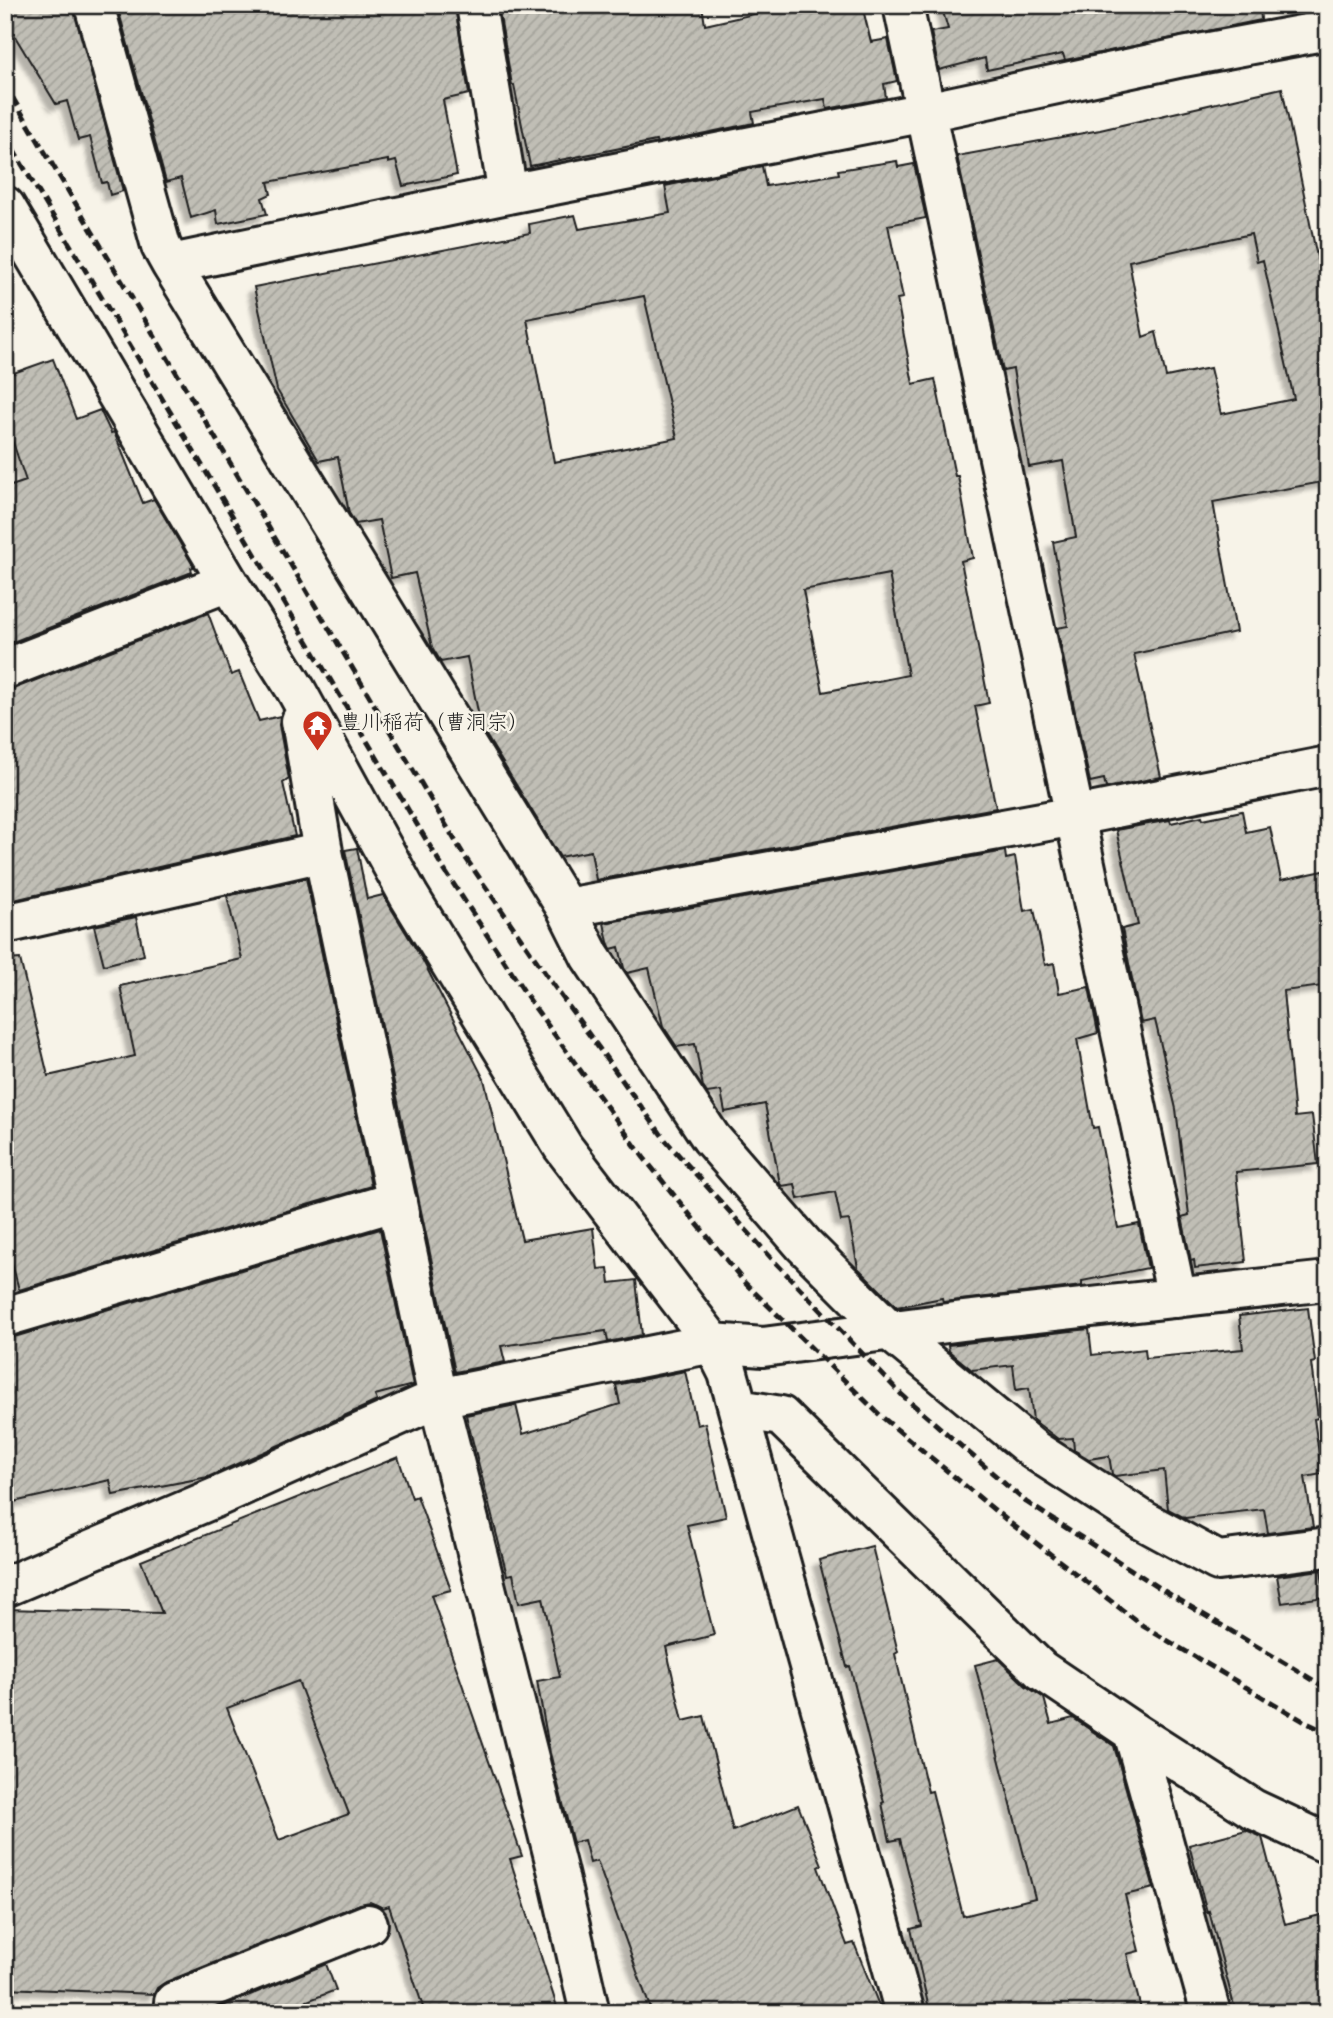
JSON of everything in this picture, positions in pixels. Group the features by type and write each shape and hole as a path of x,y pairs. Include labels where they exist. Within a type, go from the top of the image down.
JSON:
{"street":[{"path":"94,5 162,246 171,264 566,908 590,956 711,1138 804,1245 890,1331 1034,1451 1144,1521 1218,1561 1328,1547"},
{"path":"476,5 509,194"},
{"path":"903,5 1177,1298"},
{"path":"171,264 926,112 1183,57 1328,30"},
{"path":"5,206 228,582 296,690 409,896 563,1147 713,1343 727,1373 738,1409 905,2013"},
{"path":"5,668 228,582"},
{"path":"296,690 323,852 438,1398 590,2013"},
{"path":"566,908 1075,816 1328,766"},
{"path":"5,924 323,852"},
{"path":"5,1317 397,1201"},
{"path":"5,1587 217,1497 438,1398 713,1343 763,1347 1328,1280"},
{"path":"738,1409 781,1416 1041,1670 1253,1809 1328,1844"},
{"path":"1133,1732 1211,2013"},
{"path":"174,2002 368,1924"}],"building":[{"path":"5,5 73,5 123,191 110,195 107,182 102,183 90,137 78,140 67,101 56,104 5,20"},
{"path":"117,5 455,5 469,94 443,100 457,175 403,186 396,161 388,163 388,160 268,182 271,194 262,198 267,214 218,224 216,210 191,218 181,178 166,182"},
{"path":"498,5 702,5 705,25 794,5 862,5 871,42 888,39 897,81 884,84 886,98 827,109 825,99 752,112 754,123 530,166"},
{"path":"941,5 1260,5 1261,20 1065,60 1063,54 987,70 985,58 939,70 931,32 948,29"},
{"path":"1282,88 1323,286 1328,285 1328,481 1213,502 1236,632 1134,654 1161,777 1106,788 1104,779 1090,782 1057,628 1068,626 1053,542 1076,537 1063,461 1029,467 1013,369 1003,371 957,156 1100,130","holes":["1251,234 1257,262 1263,260 1294,399 1221,414 1210,368 1166,377 1156,332 1143,337 1129,261"]},
{"path":"897,161 898,167 914,164 926,218 888,225 903,298 897,299 913,384 935,379 955,476 958,476 973,558 961,561 989,703 975,706 996,808 596,880 591,851 560,857 481,727 467,657 441,662 432,647 415,573 391,578 379,520 356,524 349,513 338,457 319,461 277,390 254,287 530,233 529,224 575,215 579,229 670,213 665,186 762,166 766,186 839,174 838,170","holes":["644,296 677,438 554,462 527,319","889,574 908,675 823,692 803,590"]},
{"path":"53,359 76,419 100,410 111,433 114,432 143,503 154,499 194,567 191,568 192,572 5,645 5,488 26,481 5,419 5,376"},
{"path":"208,613 231,675 239,672 259,721 280,716 279,725 289,779 283,783 295,836 5,902 5,690"},
{"path":"1242,811 1246,832 1270,827 1281,880 1328,870 1328,964 1319,965 1323,986 1283,991 1295,1117 1312,1115 1318,1164 1236,1172 1246,1262 1195,1268 1194,1260 1191,1261 1182,1217 1189,1215 1176,1109 1155,1020 1141,1023 1122,929 1138,925 1116,830"},
{"path":"357,848 367,899 383,895 422,959 484,1079 522,1240 593,1228 598,1269 608,1268 610,1283 636,1280 642,1335 608,1342 606,1331 501,1346 505,1362 455,1372 345,850"},
{"path":"1005,851 1006,859 1015,857 1024,911 1034,909 1045,965 1054,963 1059,993 1089,987 1098,1033 1077,1039 1093,1128 1098,1127 1118,1228 1139,1224 1148,1268 1082,1281 1082,1286 943,1302 942,1298 897,1307 858,1268 849,1220 841,1221 835,1192 798,1199 795,1184 780,1184 765,1104 725,1112 721,1091 707,1093 703,1087 695,1044 677,1047 663,1026 649,968 627,973 619,947 611,949 604,923"},
{"path":"306,878 371,1186 19,1290 5,1236 5,960 20,959 48,1076 135,1056 120,986 242,959 227,896"},
{"path":"136,917 144,955 104,965 94,926"},
{"path":"380,1229 413,1385 375,1395 377,1401 208,1477 113,1495 110,1480 5,1504 5,1338"},
{"path":"1308,1308 1315,1362 1311,1363 1318,1418 1314,1419 1322,1474 1305,1477 1313,1527 1268,1533 1264,1509 1185,1518 1168,1509 1164,1470 1115,1476 1112,1474 1109,1456 1089,1459 1074,1450 1073,1438 1058,1439 1033,1420 1029,1388 1016,1390 1013,1365 972,1370 949,1351 948,1345 1089,1329 1092,1355 1145,1349 1146,1358 1243,1349 1239,1316"},
{"path":"685,1371 697,1425 705,1423 726,1517 687,1525 714,1635 666,1647 683,1721 704,1716 733,1831 798,1805 822,1865 818,1867 847,1945 854,1943 882,2013 652,2013 597,1861 590,1863 584,1840 573,1843 550,1753 537,1681 560,1677 543,1598 519,1603 513,1574 507,1575 466,1415 516,1405 523,1434 620,1404 616,1385"},
{"path":"398,1457 412,1498 417,1496 451,1590 431,1595 522,1856 510,1859 559,2013 425,2013 389,1906 383,1908 370,1902 166,1982 157,1988 154,1994 5,1988 5,1609 162,1613 141,1561","holes":["298,1681 349,1814 279,1840 227,1708"]},
{"path":"872,1546 928,1792 932,1791 963,1916 1035,1898 975,1665 998,1659 1026,1686 1044,1698 1051,1724 1073,1718 1114,1746 1154,1888 1125,1895 1139,1951 1127,1954 1142,2013 930,2013 911,1929 922,1926 900,1839 890,1841 882,1803 884,1802 850,1666 847,1667 819,1560"},
{"path":"1321,1570 1325,1597 1282,1603 1277,1576"},
{"path":"1246,1830 1262,1837 1285,1924 1328,1913 1328,2006 1306,2013 1236,2013 1189,1845"},
{"path":"326,1964 336,1990 276,2013 206,2013"}],"railway":[{"path":"5,85 465,857 666,1141 774,1261 902,1395 1026,1502 1166,1592 1328,1689"},
{"path":"5,136 443,868 533,1005 644,1158 745,1283 882,1417 1009,1522 1143,1626 1328,1733"}],"place":[{"name":"豊川稲荷（曹洞宗）","path":"317,752"}]}
